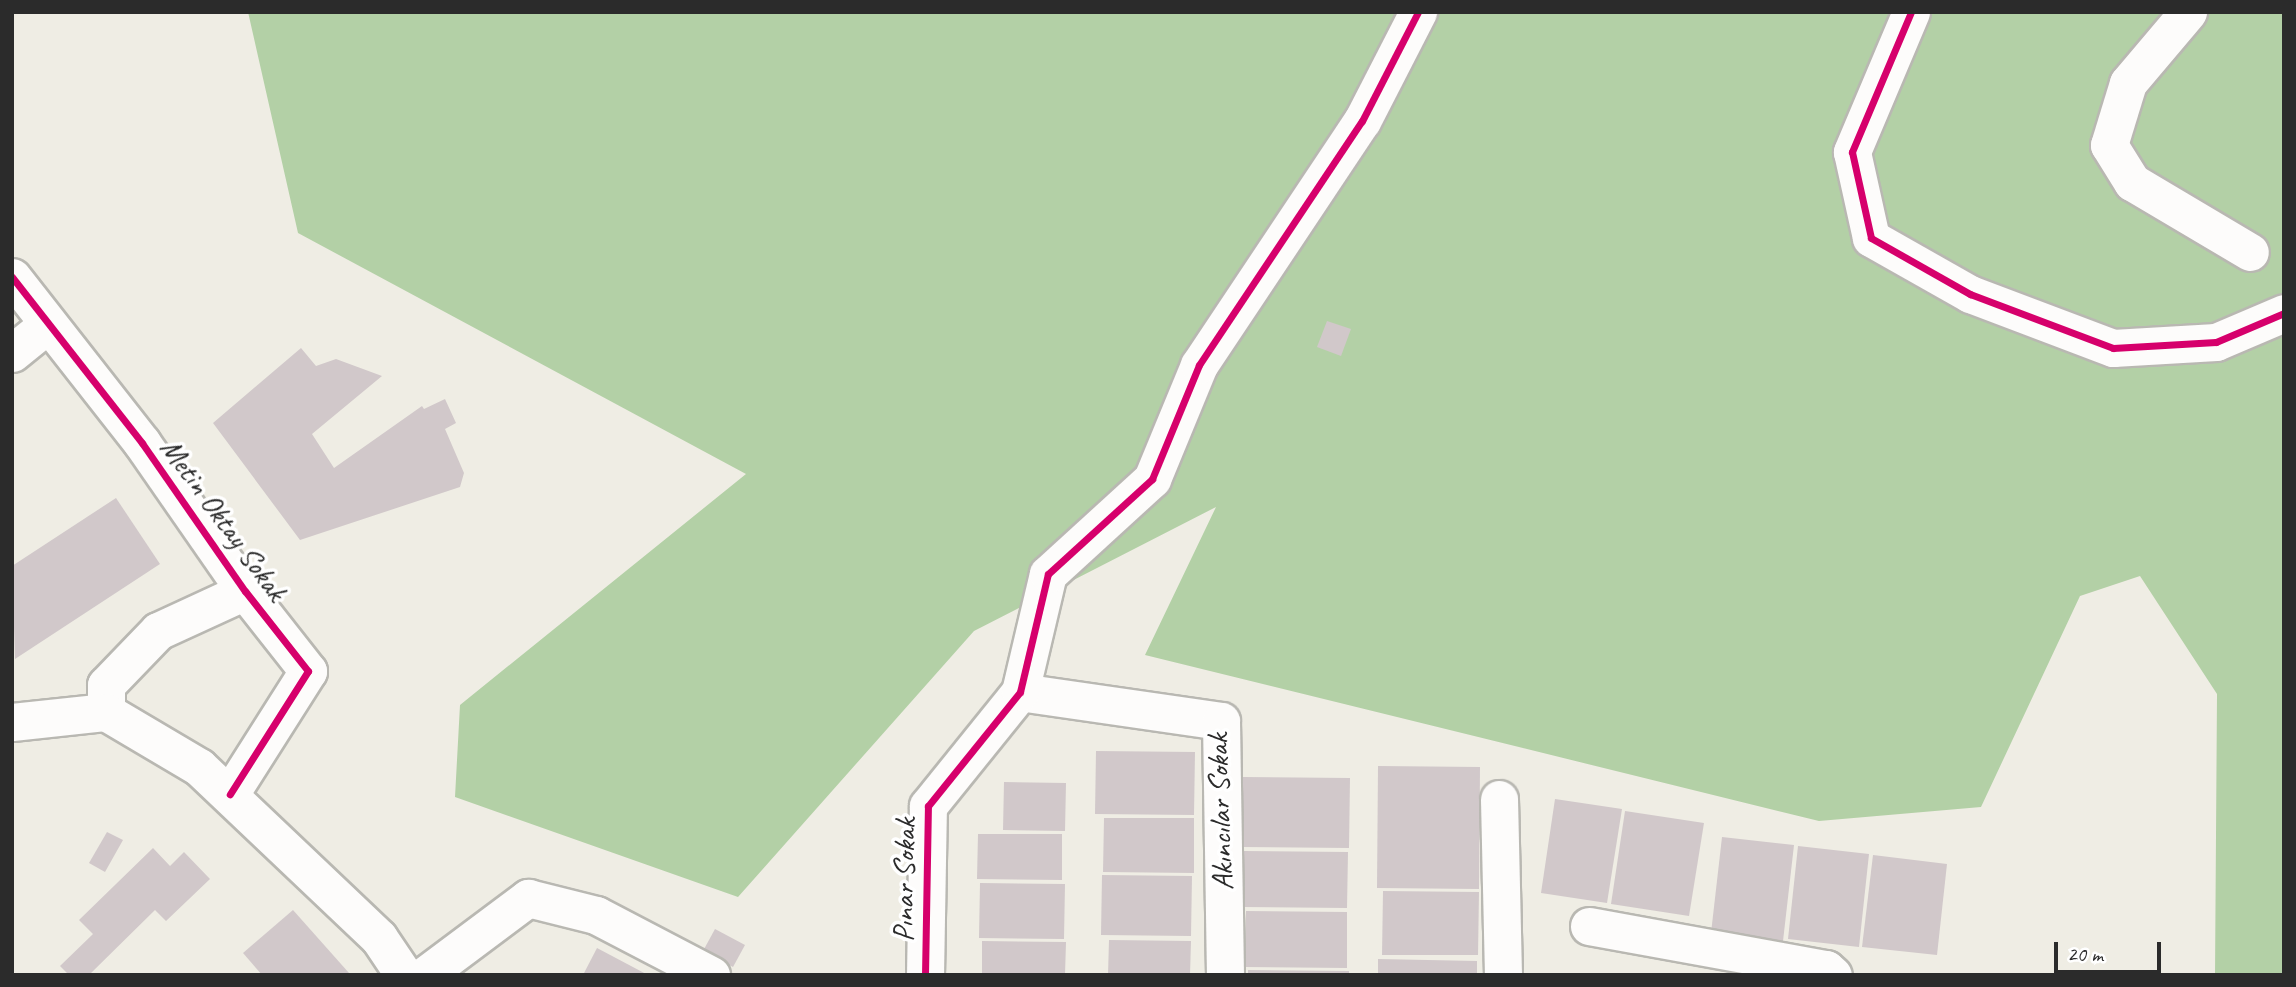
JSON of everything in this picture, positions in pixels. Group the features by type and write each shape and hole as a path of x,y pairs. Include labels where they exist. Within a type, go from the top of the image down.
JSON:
{"street":[{"path":"1020,692 1048,574 1152,479 1199,365 1362,121 1418,12"},
{"path":"1911,12 1853,152 1871,238 1970,293 2113,348 2216,342 2284,313"},
{"path":"2188,12 2128,83 2109,145 2132,182 2250,252"},
{"name":"Metin Oktay Sokak","path":"12,278 142,443 245,591 308,671 230,794"},
{"path":"12,353 48,324"},
{"path":"106,712 106,685 158,631 245,591"},
{"name":"Pınar Sokak","path":"925,975 928,806 1020,692"},
{"name":"Akıncılar Sokak","path":"1020,692 1221,721 1225,975"},
{"path":"12,722 106,712 198,767 230,794 379,938 404,975"},
{"path":"1499,799 1503,975"},
{"path":"425,975 528,898 596,915 712,975"},
{"path":"1589,926 1826,969 1833,975"}],"green space":[{"path":"248,12 2284,12 2284,975 2215,975 2217,694 2140,576 2080,596 1981,807 1819,821 1145,655 1216,507 974,631 738,897 455,797 460,705 746,474 298,233"}],"building":[{"path":"1327,321 1351,329 1341,356 1317,347"},
{"path":"301,348 316,366 336,359 382,376 312,434 334,468 422,406 424,409 445,399 456,423 445,429 464,473 460,487 300,540 213,423"},
{"path":"116,498 160,564 15,659 12,566"},
{"path":"1096,751 1195,752 1194,815 1095,814"},
{"path":"1378,766 1480,767 1479,889 1377,888"},
{"path":"1243,777 1350,778 1349,848 1242,847"},
{"path":"1004,782 1066,783 1065,831 1003,830"},
{"path":"1555,799 1622,809 1607,903 1541,893"},
{"path":"1625,811 1704,823 1689,916 1611,904"},
{"path":"1104,818 1194,818 1194,873 1103,872"},
{"path":"107,832 123,840 105,872 89,863"},
{"path":"978,834 1062,834 1062,880 977,879"},
{"path":"1722,837 1794,845 1783,941 1711,933"},
{"path":"1798,846 1869,854 1859,947 1788,939"},
{"path":"153,848 170,866 184,852 210,879 166,921 155,910 89,975 69,975 60,966 93,934 79,920"},
{"path":"1244,851 1348,852 1347,908 1243,907"},
{"path":"1873,855 1947,864 1937,955 1862,947"},
{"path":"1102,875 1192,876 1191,936 1101,935"},
{"path":"980,883 1065,884 1064,939 979,938"},
{"path":"1383,891 1479,892 1478,955 1382,955"},
{"path":"293,910 349,973 347,975 262,975 243,953"},
{"path":"1246,911 1347,912 1347,968 1245,967"},
{"path":"715,929 745,945 733,967 703,951"},
{"path":"1109,940 1191,941 1190,975 1108,975"},
{"path":"982,941 1066,942 1065,975 982,975"},
{"path":"597,948 648,975 583,975"},
{"path":"1378,959 1477,961 1477,975 1378,975"},
{"path":"1248,970 1349,971 1349,975 1248,975"}],"cycle path":[{"path":"925,975 928,806 1020,692 1048,574 1152,479 1199,365 1362,121 1418,12"},
{"path":"1911,12 1852,152 1871,238 1970,294 2113,348 2216,342 2284,313"},
{"path":"12,277 142,443 245,591 308,671 230,794"}]}
